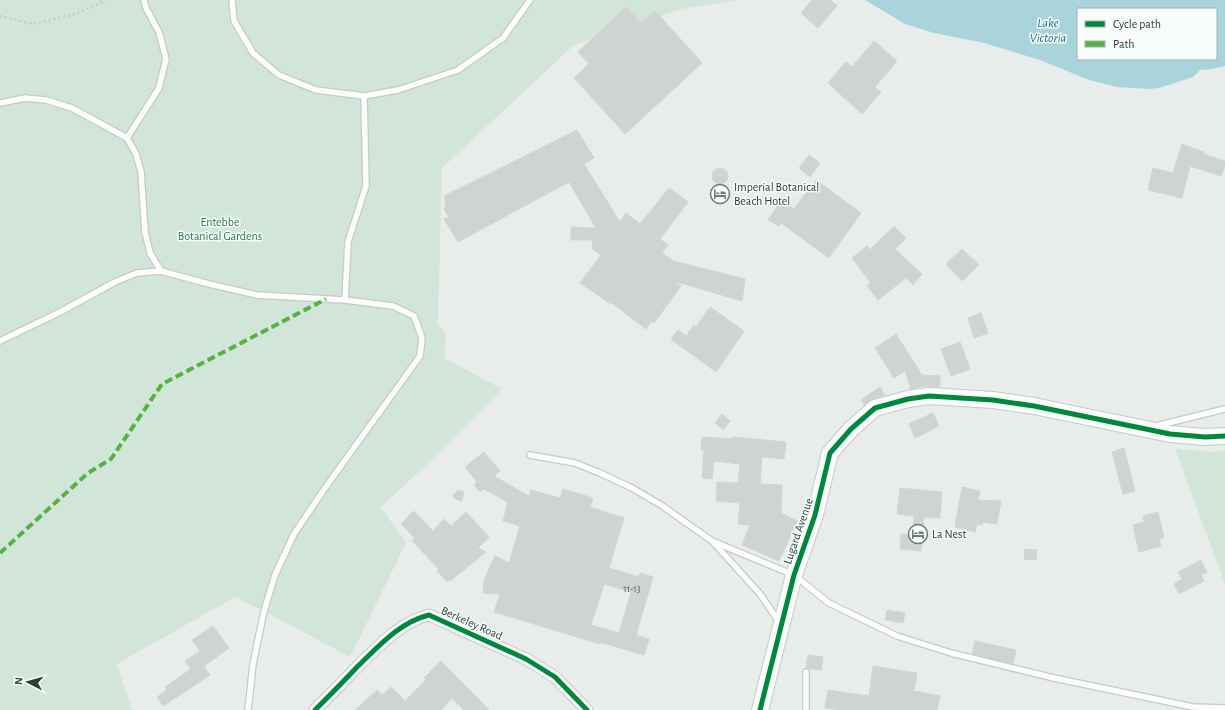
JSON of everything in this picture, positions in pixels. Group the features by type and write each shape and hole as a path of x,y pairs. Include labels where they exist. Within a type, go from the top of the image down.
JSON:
{"street":[{"name":"Lugard Avenue","path":"760,710 794,575 815,515 830,453 851,429 875,408 908,399 929,396 993,400 1034,406 1170,434 1205,437 1225,436"},
{"name":"Berkeley Road","path":"315,710 383,641 408,622 429,615 526,659 555,676 587,710"}],"lane":[{"path":"127,138 159,88 166,59 159,32 146,8 144,0"},
{"path":"232,0 234,21 253,53 279,75 316,90 364,96 398,90 458,70 503,38 530,0"},
{"path":"345,300 348,242 366,186 364,96"},
{"path":"0,104 25,98 46,100 72,108 127,138 136,154 141,172 145,232 150,253 161,271"},
{"path":"0,341 62,311 115,282 137,273 161,271 257,295 345,300 393,306 414,316 422,338 420,356 329,482 294,534 275,575 264,611 253,664 248,710"},
{"path":"1144,429 1225,409"},
{"path":"530,455 561,460 600,473 632,488 661,505 712,541 760,594 782,626"},
{"path":"712,541 794,575 829,603 897,636 951,653 1054,678 1193,707 1225,708"},
{"path":"806,672 806,710"}],"path":[{"path":"0,16 32,24 76,14 106,0"}],"green space":[{"name":"Entebbe Botanical Gardens","path":"0,0 739,0 681,9 574,45 442,168 438,324 446,335 444,358 502,389 421,470 381,507 406,543 350,657 235,597 117,664 132,710 0,710"},
{"path":"1175,449 1216,452 1225,450 1225,584"}],"water":[{"name":"Lake Victoria","path":"865,0 1225,0 1225,66 1200,70 1193,77 1159,88 1149,89 1117,87 1089,80 1040,60 984,43 934,33 905,24"}],"building":[{"path":"812,0 830,0 837,6 818,28 801,13"},
{"path":"626,7 641,23 655,11 702,63 625,134 574,78 589,64 578,52"},
{"path":"874,41 897,61 875,87 881,92 862,114 828,83 846,62 852,67"},
{"path":"577,130 594,158 584,164 620,222 626,213 640,224 669,188 688,202 660,239 668,245 662,253 673,261 745,279 742,301 674,281 681,286 654,323 652,321 646,329 612,303 611,304 580,283 601,255 592,249 593,240 571,240 571,227 596,228 569,182 458,242 444,219 449,217 444,209 446,206 444,196"},
{"path":"1182,144 1204,152 1203,154 1225,161 1225,166 1221,176 1190,166 1182,198 1148,190 1153,168 1173,173"},
{"path":"809,155 820,163 810,177 799,168"},
{"path":"717,168 723,168 728,173 726,182 723,184 717,184 712,179 712,173"},
{"path":"816,180 861,213 829,258 781,223 779,226 768,220 781,201 794,209"},
{"path":"894,226 906,238 895,249 922,274 913,285 906,278 878,300 867,286 871,283 852,258 867,246 870,250"},
{"path":"962,249 979,265 962,281 946,264"},
{"path":"710,307 744,331 716,372 671,339 678,330 686,336 694,325 696,327"},
{"path":"981,313 988,333 974,338 968,318"},
{"path":"896,334 922,375 940,376 940,387 924,386 911,389 905,371 894,378 875,348"},
{"path":"960,342 970,369 951,376 941,349"},
{"path":"880,387 885,395 872,399 864,405 861,400"},
{"path":"933,413 939,426 915,438 909,424"},
{"path":"722,414 730,421 723,430 715,423"},
{"path":"702,437 734,439 732,437 786,442 784,459 762,457 760,484 782,485 781,513 797,521 779,561 742,545 750,525 738,524 740,503 716,501 717,482 738,483 740,464 714,461 712,479 702,478 704,450 701,450"},
{"path":"1124,448 1135,491 1123,494 1112,452"},
{"path":"484,452 500,471 494,476 529,496 531,490 560,498 563,489 593,498 590,507 624,518 609,568 639,577 640,573 653,577 636,635 649,639 644,655 600,642 600,644 494,612 500,594 483,593 484,580 495,556 509,563 520,526 503,521 508,502 484,489 480,492 474,485 477,482 465,467","holes":["604,584 631,592 619,633 591,625"]},
{"path":"962,487 980,491 978,500 1001,501 997,524 983,522 982,525 977,524 975,532 955,527"},
{"path":"900,488 942,492 940,518 924,517 921,551 900,549 901,534 913,535 914,516 897,514"},
{"path":"458,490 464,492 462,501 455,499 453,495"},
{"path":"414,511 433,531 444,519 451,526 466,512 489,537 478,548 486,552 447,582 437,571 439,569 412,541 415,538 401,524"},
{"path":"1158,512 1164,538 1159,539 1161,546 1139,552 1133,525 1144,522 1143,516"},
{"path":"1025,549 1037,550 1036,560 1024,559"},
{"path":"1201,560 1207,572 1201,575 1204,581 1179,594 1174,584 1182,579 1178,572"},
{"path":"887,610 905,613 903,623 885,620"},
{"path":"213,626 229,648 204,666 210,675 163,706 157,697 167,690 165,687 191,669 185,661 200,651 192,640"},
{"path":"975,641 1016,650 1013,664 972,654"},
{"path":"808,655 823,657 821,670 806,668"},
{"path":"441,661 489,710 464,710 452,698 441,710 355,710 377,690 382,695 391,687 405,701 426,680 424,678"},
{"path":"873,666 917,673 914,691 940,696 937,710 840,710 825,708 828,690 869,696"}],"marked path":[{"path":"0,553 88,473 111,459 162,384 326,299"}],"cycle path":[{"path":"760,710 794,575 815,515 830,453 851,429 875,408 908,399 929,396 993,400 1034,406 1170,434 1205,437 1225,436"},
{"path":"315,710 390,636 418,618 429,615 526,659 555,677 587,710"}],"place":[{"name":"Imperial Botanical Beach Hotel","path":"720,194"},
{"name":"La Nest","path":"918,534"}]}
